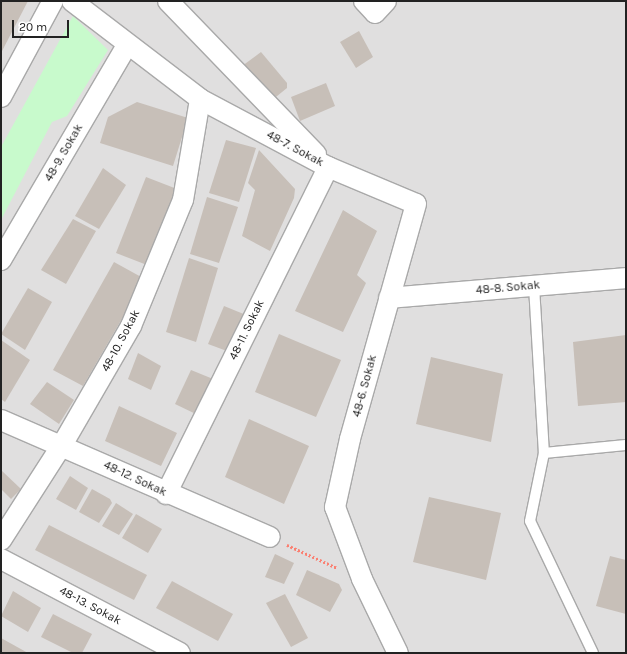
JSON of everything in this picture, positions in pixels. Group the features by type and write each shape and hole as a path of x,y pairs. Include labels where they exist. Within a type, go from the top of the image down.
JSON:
{"street":[{"path":"1,97 52,1"},
{"name":"48-7. Sokak","path":"72,1 126,45 200,99 328,167"},
{"name":"48-7. Sokak","path":"168,1 328,167"},
{"name":"48-9. Sokak","path":"1,260 126,45"},
{"name":"48-10. Sokak","path":"1,540 62,445 131,326 183,200 200,99"},
{"name":"48-6. Sokak","path":"328,167 416,204 335,507 362,579 398,653"},
{"name":"48-11. Sokak","path":"166,494 328,167"},
{"name":"48-8. Sokak","path":"390,298 626,278"},
{"name":"48-12. Sokak","path":"1,420 62,445 166,494 270,537"},
{"name":"48-13. Sokak","path":"1,559 180,653"}],"lane":[{"path":"534,286 544,453 530,522 593,653"},
{"path":"544,453 626,446"}],"path":[{"path":"270,537 362,579"}],"shaded area":[{"path":"1,1 626,1 626,653 1,653"}],"green space":[{"path":"73,16 108,50 67,116 52,122 1,220 1,147"}],"building":[{"path":"1,1 28,1 1,53"},
{"path":"359,31 373,57 356,68 340,42"},
{"path":"261,52 287,83 287,88 266,105 238,69"},
{"path":"326,83 335,106 300,121 291,97"},
{"path":"137,102 188,118 173,166 100,143 108,117"},
{"path":"226,140 256,148 239,202 209,193"},
{"path":"259,150 295,189 294,198 270,251 242,236 255,190 248,183"},
{"path":"103,168 126,185 99,229 75,216"},
{"path":"146,177 177,189 147,265 116,253"},
{"path":"207,197 238,207 219,263 190,254"},
{"path":"343,210 377,231 357,275 366,283 343,332 295,311"},
{"path":"73,219 96,231 66,284 41,270"},
{"path":"189,258 218,268 196,342 166,332"},
{"path":"114,262 143,278 142,284 83,386 53,370"},
{"path":"28,288 52,302 25,350 1,334"},
{"path":"224,306 251,317 235,354 208,344"},
{"path":"279,334 341,360 316,417 255,392"},
{"path":"626,335 626,402 578,406 573,342"},
{"path":"1,340 30,360 5,402 1,399"},
{"path":"138,353 161,366 151,390 128,379"},
{"path":"431,357 503,374 491,442 416,424"},
{"path":"191,370 218,381 202,417 175,404"},
{"path":"47,382 74,400 59,424 30,404"},
{"path":"119,406 177,433 161,466 105,441"},
{"path":"249,419 309,446 284,504 225,477"},
{"path":"1,470 21,489 11,499 1,489"},
{"path":"70,476 88,488 76,510 56,499"},
{"path":"92,489 110,499 112,503 99,523 79,512"},
{"path":"429,497 501,513 486,580 413,562"},
{"path":"116,503 133,514 119,535 102,526"},
{"path":"136,514 162,529 148,553 122,538"},
{"path":"49,525 147,575 134,600 35,550"},
{"path":"275,554 294,563 284,584 265,577"},
{"path":"610,556 626,560 626,614 596,606"},
{"path":"307,570 339,584 342,590 330,612 296,595"},
{"path":"172,581 233,614 218,641 156,608"},
{"path":"13,591 41,608 28,632 1,616"},
{"path":"285,594 308,638 291,647 266,603"},
{"path":"53,614 92,634 82,653 73,653 41,637"},
{"path":"1,638 28,653 1,653"}]}
